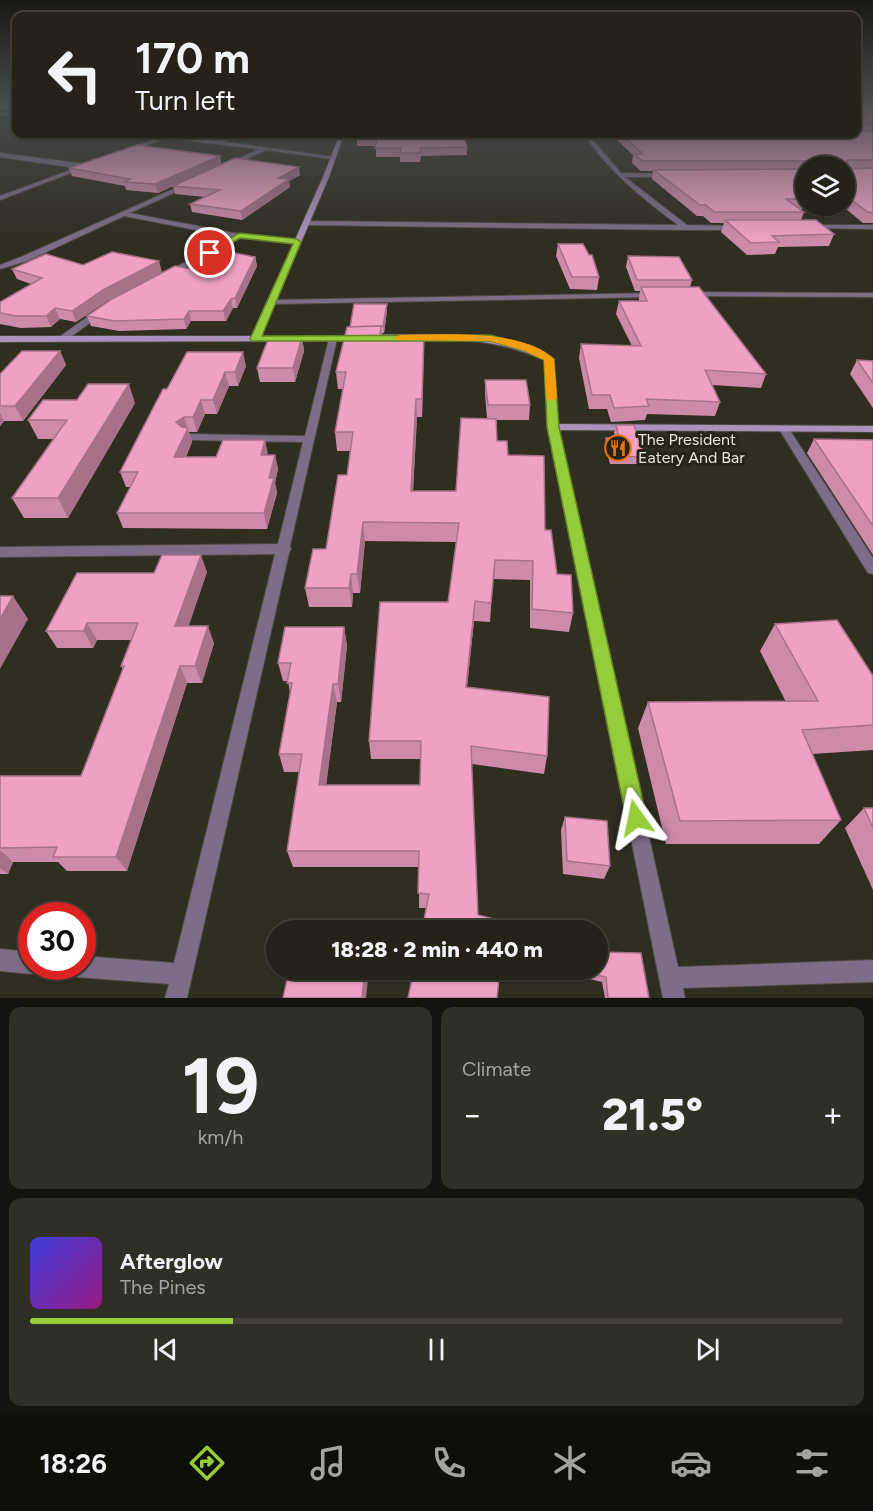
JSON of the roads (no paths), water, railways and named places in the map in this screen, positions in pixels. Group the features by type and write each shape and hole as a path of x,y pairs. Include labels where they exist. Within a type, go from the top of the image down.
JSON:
{"street":[{"path":"116,155 139,147"},
{"path":"246,147 332,157"},
{"path":"255,339 337,147"},
{"path":"595,147 620,175 686,228"},
{"path":"221,169 264,149"},
{"path":"0,155 84,167"},
{"path":"0,198 94,163"},
{"path":"620,175 679,175"},
{"path":"0,267 24,259 199,179"},
{"path":"124,214 239,236 297,242"},
{"path":"306,223 744,227"},
{"path":"803,227 873,227"},
{"path":"162,278 239,236"},
{"path":"271,302 666,294"},
{"path":"678,294 873,295"},
{"path":"62,339 111,305"},
{"path":"402,338 490,338 527,348 549,359 553,427 672,988 873,971"},
{"path":"0,339 367,339"},
{"path":"176,998 285,549 333,339"},
{"path":"553,427 873,429"},
{"path":"784,429 873,569"},
{"path":"188,437 310,440"},
{"path":"0,552 285,549"},
{"path":"0,960 18,962"},
{"path":"96,968 182,974"}],"place":[{"name":"The President Eatery And Bar","path":"618,448"}]}
